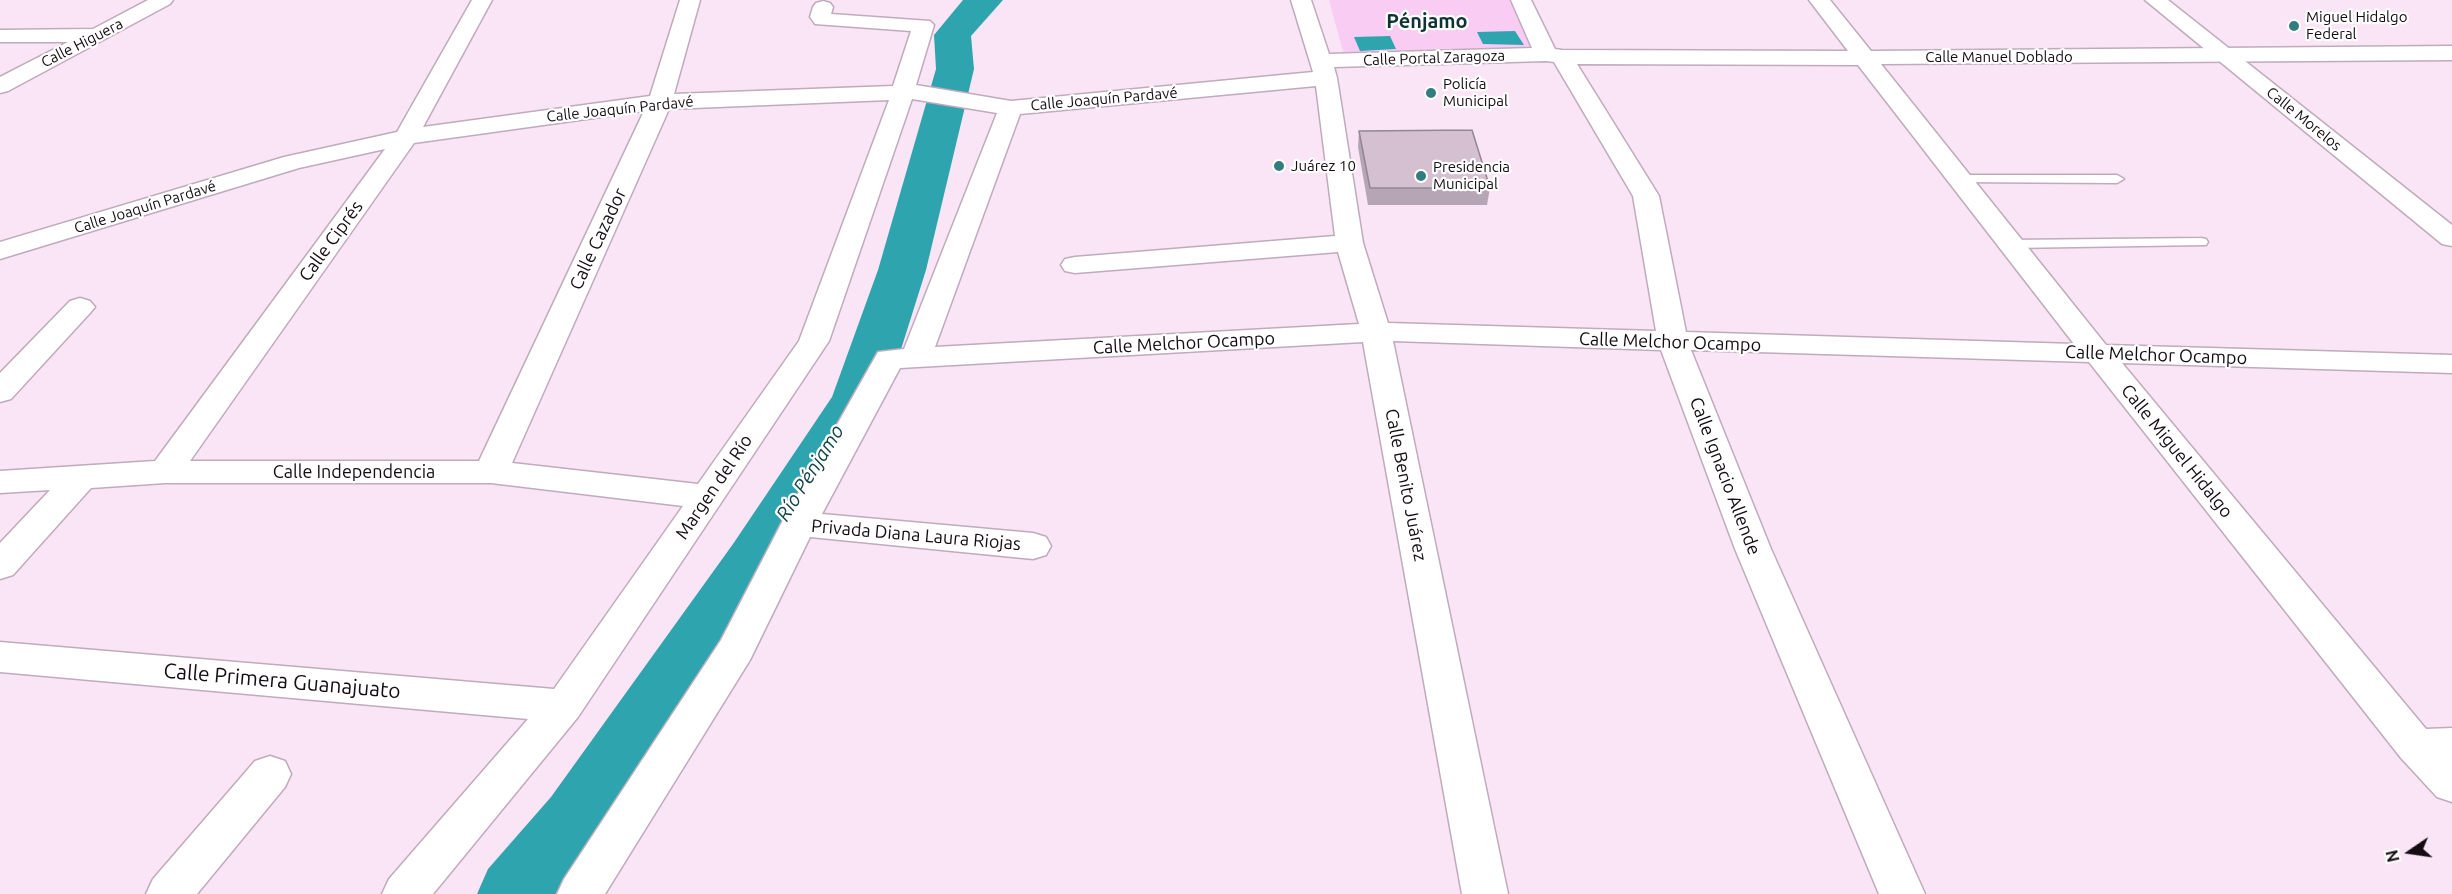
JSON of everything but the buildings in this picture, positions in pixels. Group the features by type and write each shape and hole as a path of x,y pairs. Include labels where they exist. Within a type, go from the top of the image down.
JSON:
{"street":[{"name":"Calle Higuera","path":"0,86 101,35 163,0"},
{"name":"Calle Ciprés","path":"165,472 406,137 482,0"},
{"name":"Calle Cazador","path":"491,472 660,102 690,0"},
{"name":"Calle Benito Juárez","path":"1301,0 1324,70 1349,243 1376,332 1485,894"},
{"name":"Calle Ignacio Allende","path":"1521,0 1554,56 1646,196 1673,342 1753,549 1902,894"},
{"name":"Calle Miguel Hidalgo","path":"1819,0 2097,353 2434,745 2452,784"},
{"name":"Calle Morelos","path":"2156,0 2452,238"},
{"name":"Margen del Río","path":"405,894 564,706 814,341 909,92 923,25 822,20 819,17 823,8"},
{"path":"0,36 101,35"},
{"name":"Calle Manuel Doblado","path":"1554,56 1864,58 2452,53"},
{"name":"Calle Portal Zaragoza","path":"1324,70 1554,56"},
{"name":"Calle Joaquín Pardavé","path":"0,251 293,162 406,137 660,102 909,92 1011,108 1324,70"},
{"path":"580,894 736,649 799,524 902,358 1011,108"},
{"path":"1075,265 1349,243"},
{"path":"0,392 80,307"},
{"name":"Calle Melchor Ocampo","path":"902,358 1376,332 2452,364"},
{"name":"Calle Independencia","path":"0,482 165,472 491,472 707,497"},
{"path":"0,566 82,477"},
{"name":"Privada Diana Laura Riojas","path":"799,524 1033,546"},
{"name":"Calle Primera Guanajuato","path":"0,657 564,706"},
{"path":"169,894 270,774"}],"lane":[{"path":"1960,178 2117,179"},
{"path":"2010,244 2201,242"}],"shaded area":[{"path":"1329,0 1519,0 1543,51 1345,59"}],"water":[{"path":"1515,31 1524,45 1483,44 1477,32"},
{"path":"1390,36 1396,49 1360,51 1354,37"}],"waterway":[{"name":"Río Pénjamo","path":"516,894 578,820 755,560 859,397 902,270 955,69 952,35 971,11 985,0"}],"place":[{"name":"Miguel Hidalgo Federal","path":"2294,26"},
{"name":"Policía Municipal","path":"1431,93"},
{"name":"Juárez 10","path":"1279,166"},
{"name":"Presidencia Municipal","path":"1421,176"}],"district":[{"name":"Pénjamo","path":"1427,21"}]}
